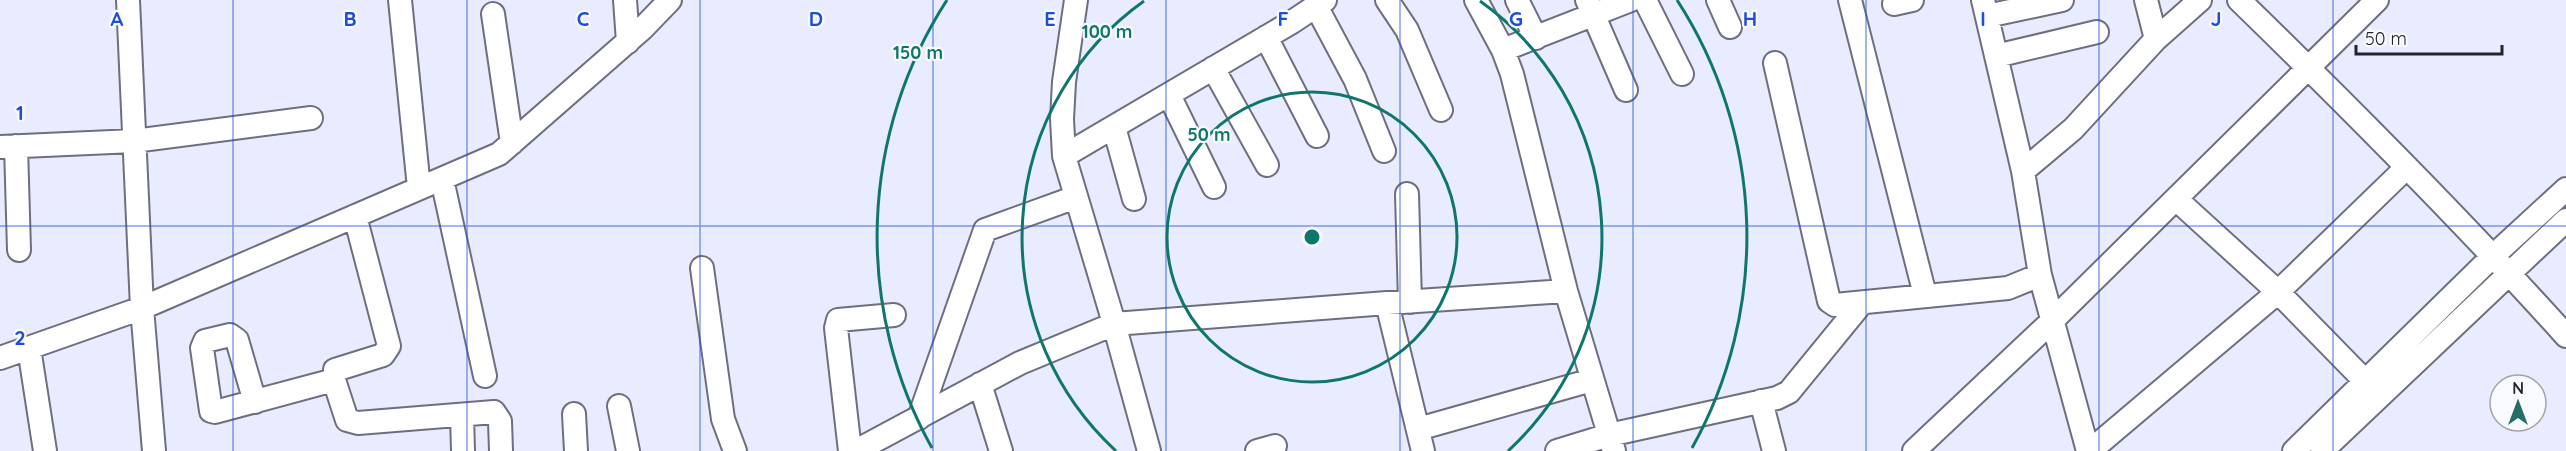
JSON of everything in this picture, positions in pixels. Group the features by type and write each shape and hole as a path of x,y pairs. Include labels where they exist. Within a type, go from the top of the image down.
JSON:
{"street":[{"path":"128,0 142,308 154,451"},
{"path":"400,0 419,189"},
{"path":"625,0 628,42"},
{"path":"0,358 142,308 499,154 628,42 670,0"},
{"path":"1076,0 1064,82 1062,119 1064,156 1149,451"},
{"path":"1387,0 1407,30 1441,110"},
{"path":"1476,0 1503,50 1512,74 1566,291 1612,443"},
{"path":"1517,0 1536,38"},
{"path":"1503,50 1536,38 1590,7 1631,0"},
{"path":"1645,0 1682,74"},
{"path":"1718,0 1730,27"},
{"path":"1850,0 1925,295"},
{"path":"2062,0 1985,8 2023,171 2040,275 2089,451 2278,292 2407,167"},
{"path":"2145,0 2156,39"},
{"path":"2023,171 2073,129 2156,39 2200,0"},
{"path":"2239,0 2407,167 2511,274 2566,336"},
{"path":"1914,451 2053,320 2377,0"},
{"path":"1064,156 1266,38 1320,3 1355,79 1384,151"},
{"path":"1590,7 1626,90"},
{"path":"493,14 512,143"},
{"path":"1996,56 2097,32"},
{"path":"1266,38 1317,136"},
{"path":"1775,63 1829,301 1842,306 1925,295 2008,288 2040,275"},
{"path":"1213,68 1267,165"},
{"path":"1169,95 1214,187"},
{"path":"19,250 8,146 134,141 311,118"},
{"path":"1114,127 1134,199"},
{"path":"442,179 485,376"},
{"path":"2294,451 2492,257 2566,189"},
{"path":"1407,194 1410,302"},
{"path":"919,418 985,230 1076,196"},
{"path":"2176,199 2278,292 2366,382"},
{"path":"355,216 389,346 383,355 340,366 335,370 334,380 347,420 353,423 494,412 500,421 501,451"},
{"path":"2322,451 2566,220"},
{"path":"702,268 723,419 735,451"},
{"path":"856,451 1020,363 1114,324 1566,291"},
{"path":"1387,303 1424,451"},
{"path":"1557,451 1612,443 1789,392 1861,304"},
{"path":"850,451 836,328 838,320 894,315"},
{"path":"29,348 45,451"},
{"path":"255,402 334,380"},
{"path":"1418,429 1593,380"},
{"path":"980,384 1001,451"},
{"path":"1761,401 1774,451"},
{"path":"619,406 628,451"},
{"path":"574,414 576,451"},
{"path":"462,415 463,451"}]}
